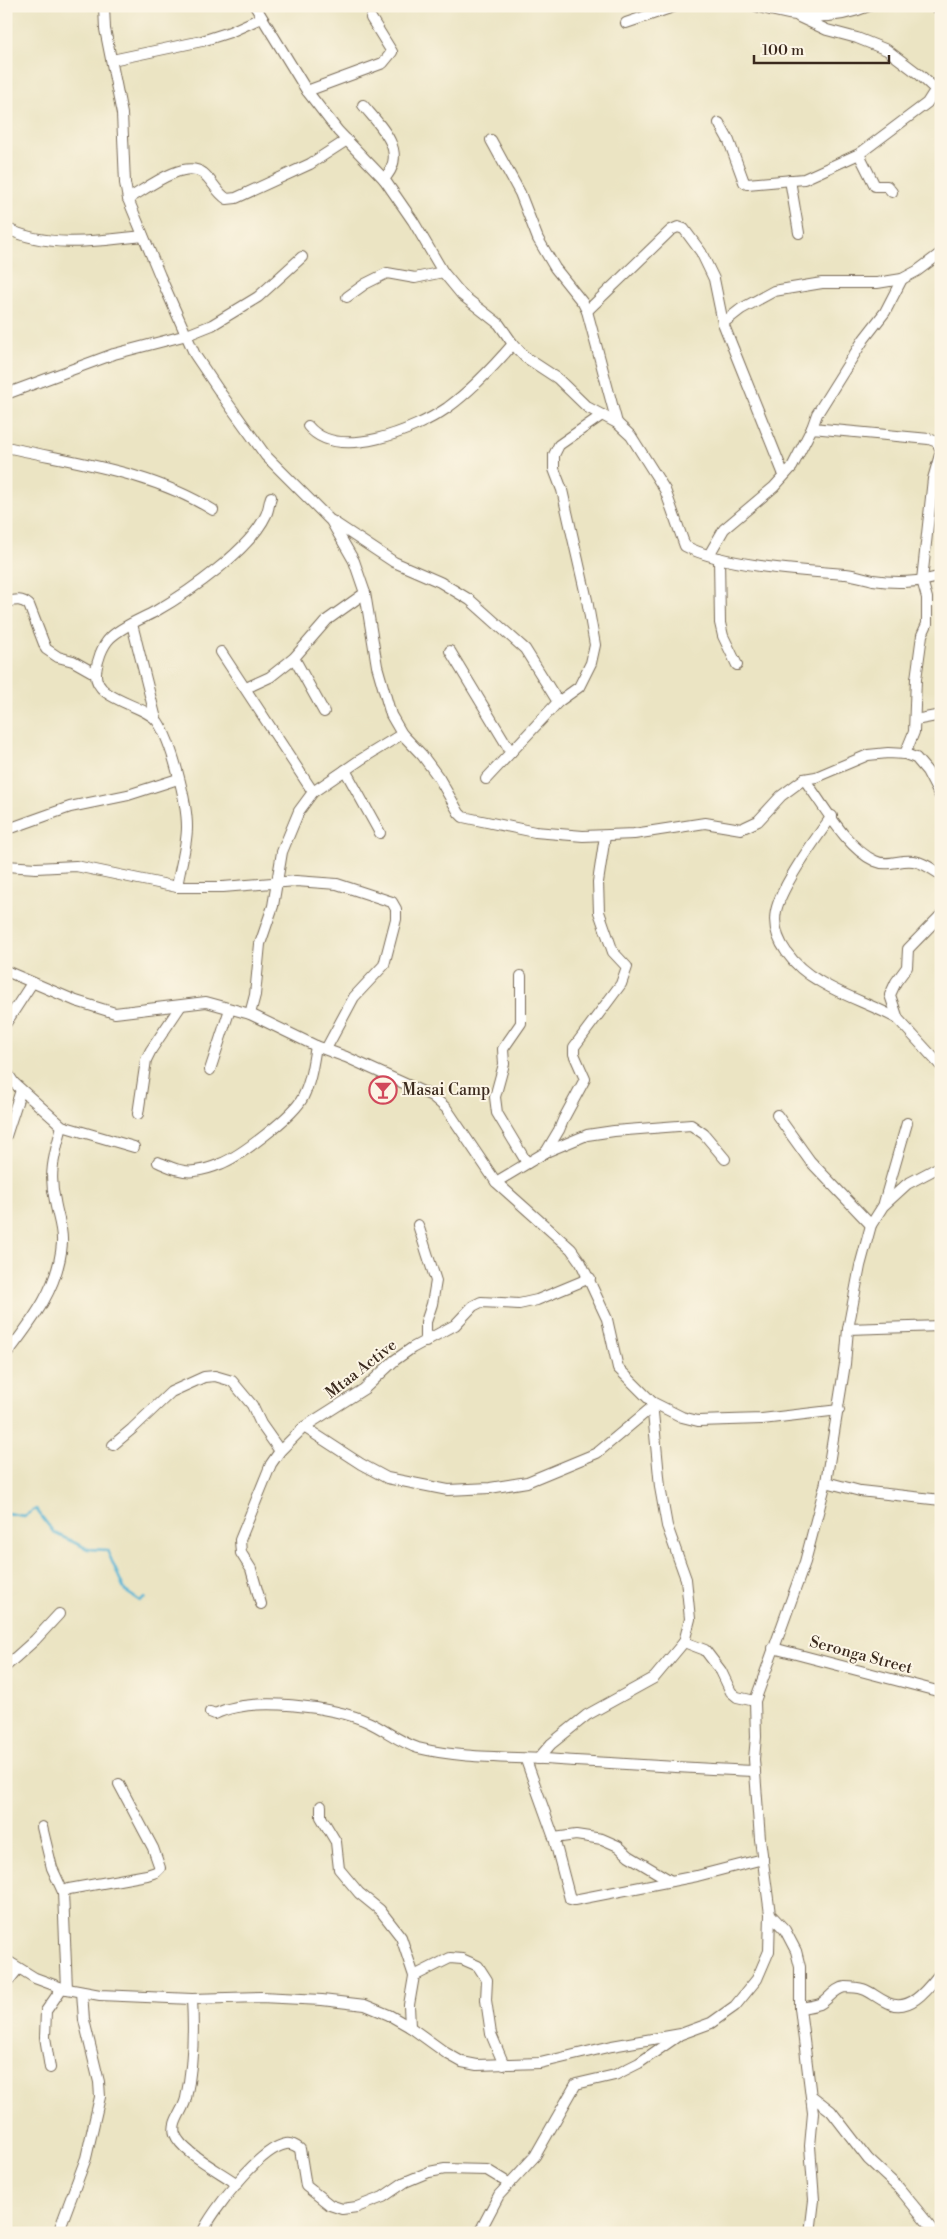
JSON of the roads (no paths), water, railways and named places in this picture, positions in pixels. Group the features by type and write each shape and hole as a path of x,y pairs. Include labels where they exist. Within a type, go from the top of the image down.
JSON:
{"street":[{"path":"104,6 105,29 122,114 124,183 128,199 195,355 266,456 331,521 394,562 440,582 470,600 525,649 558,702"},
{"path":"255,6 307,90 347,140 384,178 413,221 443,272 462,296 499,324 513,344 526,357 557,378 576,399 617,423 631,436 665,490 685,546 696,552 714,556 772,566 851,575 873,580 922,580 941,576"},
{"path":"626,23 676,6"},
{"path":"719,123 729,141 744,182 747,184 804,179 859,154 927,103 938,86 887,50 858,38 827,30 798,17 756,6"},
{"path":"798,17 831,17 850,14 870,6"},
{"path":"931,6 941,9"},
{"path":"112,60 202,41 230,32 261,18"},
{"path":"307,90 383,63 389,58 392,52 371,18"},
{"path":"363,106 390,140 394,152 392,170 384,178"},
{"path":"128,199 169,175 185,169 200,171 208,178 219,194 226,199 236,198 310,164 347,140"},
{"path":"491,140 520,192 538,240 555,268 583,303 617,423"},
{"path":"859,154 872,183 875,186 887,186 892,192"},
{"path":"790,180 799,233"},
{"path":"586,311 670,230 678,227 684,229 701,252 714,279 723,323 784,475"},
{"path":"6,228 46,241 97,241 143,236"},
{"path":"723,323 774,290 822,283 877,283 902,279 917,271 941,253"},
{"path":"6,394 114,354 187,335 212,325 245,306 279,280 302,257"},
{"path":"346,297 365,284 387,273 415,278 443,272"},
{"path":"737,664 723,636 720,623 714,556 724,529 774,487 797,460 817,414 864,339 885,312 902,279"},
{"path":"308,426 314,433 333,441 361,443 386,436 430,418 447,408 499,360 513,344"},
{"path":"486,779 558,702 578,687 591,663 595,645 587,600 562,490 554,469 554,455 559,445 602,415"},
{"path":"812,428 929,439 936,442 941,450 933,479 922,580 926,598 927,624 922,635 916,679 914,732 905,754"},
{"path":"6,448 113,469 175,489 213,510"},
{"path":"156,719 107,693 100,686 96,674 103,647 111,637 158,610 232,556 254,534 266,515 271,496"},
{"path":"331,521 354,561 365,592 376,666 391,715 402,734 422,755 439,778 463,817 536,832 583,836 634,834 705,823 741,829 758,821 781,796 804,779 816,776 868,754 905,754 916,758 927,771 941,798"},
{"path":"246,688 270,677 294,658 327,620 365,592"},
{"path":"6,602 24,601 29,605 46,649 58,657 73,661 96,674"},
{"path":"132,624 156,719 168,744 186,809 187,829 177,886"},
{"path":"450,651 511,752"},
{"path":"221,652 246,688 278,742 313,792"},
{"path":"294,658 324,712"},
{"path":"915,720 941,715"},
{"path":"250,1014 260,944 273,906 282,852 299,811 313,792 402,734"},
{"path":"345,770 380,833"},
{"path":"6,828 14,827 70,807 128,795 178,779"},
{"path":"804,779 850,841 861,852 875,861 887,864 911,860 921,862 941,875"},
{"path":"832,816 783,893 776,911 776,927 779,939 788,955 802,971 821,982 898,1018"},
{"path":"546,1152 585,1079 574,1054 574,1046 621,984 627,967 613,952 599,912 598,882 605,836"},
{"path":"6,866 36,868 76,866 177,886 223,887 296,881 337,884 392,902 396,909 396,919 384,965 354,997 326,1050"},
{"path":"941,915 908,949 907,966 890,995 898,1018 941,1066"},
{"path":"6,971 76,1001 115,1013 180,1007 206,1002 250,1014 316,1046 432,1096 446,1108 496,1182 571,1249 590,1278 607,1319 618,1368 652,1405 698,1421 762,1419 839,1410"},
{"path":"521,976 521,1023 503,1049 504,1064 495,1097 497,1113 527,1163"},
{"path":"6,1023 32,982"},
{"path":"138,1114 146,1060 180,1007"},
{"path":"210,1070 230,1009"},
{"path":"158,1162 180,1170 194,1171 222,1164 260,1138 288,1116 303,1098 313,1068 316,1046"},
{"path":"6,1071 21,1090 62,1126 134,1147"},
{"path":"6,1136 21,1090"},
{"path":"777,1115 810,1161 870,1225"},
{"path":"883,1206 893,1178 907,1123"},
{"path":"496,1182 546,1152 587,1135 648,1127 691,1125 704,1134 725,1158"},
{"path":"6,1355 43,1303 57,1273 62,1242 60,1216 55,1202 51,1164 62,1126"},
{"path":"6,1960 34,1978 82,1992 146,1998 261,1997 322,2000 364,2005 389,2015 410,2027 462,2062 477,2066 540,2063 612,2046 681,2034 711,2023 735,2006 757,1979 769,1950 770,1914 755,1771 755,1701 805,1562 826,1482 839,1410 848,1329 870,1225 883,1206 907,1184 941,1166"},
{"path":"418,1225 436,1281 432,1304 426,1322 426,1342"},
{"name":"Mtaa Active","path":"261,1604 251,1569 241,1553 240,1540 271,1464 280,1450 304,1427 364,1389 395,1360 412,1348 455,1325 473,1306 481,1302 519,1304 537,1300 590,1278"},
{"path":"848,1329 941,1326"},
{"path":"113,1445 171,1392 204,1377 216,1376 232,1381 252,1405 261,1424 280,1450"},
{"path":"304,1427 361,1464 387,1478 448,1490 490,1488 527,1482 597,1453 652,1405"},
{"path":"538,1759 551,1744 587,1715 660,1673 684,1642 690,1619 686,1580 667,1526 660,1486 652,1405"},
{"path":"826,1482 860,1491 941,1500"},
{"path":"6,1666 35,1640 59,1614"},
{"path":"684,1642 705,1650 721,1671 731,1692 737,1697 755,1701"},
{"name":"Seronga Street","path":"773,1648 941,1692"},
{"path":"210,1712 216,1714 225,1709 273,1704 310,1708 350,1715 367,1721 416,1747 456,1755 755,1771"},
{"path":"526,1760 554,1838 570,1899 574,1900 671,1881 763,1859"},
{"path":"62,1892 69,1889 147,1875 156,1872 160,1868 154,1848 119,1784"},
{"path":"321,1806 321,1817 336,1842 336,1861 339,1869 348,1882 380,1910 401,1937 414,1976 409,2005 410,2027"},
{"path":"42,1827 52,1868 62,1892 65,1988 46,2011 45,2037 50,2068"},
{"path":"554,1838 576,1836 602,1839 618,1846 630,1856 671,1881"},
{"path":"770,1914 785,1930 796,1951 800,1967 800,2008 813,2097 810,2146 814,2200 810,2233"},
{"path":"414,1976 450,1958 462,1959 478,1966 487,1980 486,2000 491,2034 504,2065"},
{"path":"6,1984 18,1969"},
{"path":"800,2008 819,2004 843,1987 865,1988 889,2003 901,2006 909,2004 921,1996 941,1972"},
{"path":"58,2233 86,2158 100,2097 100,2082 84,2020 82,1992"},
{"path":"192,1999 193,2052 187,2096 184,2108 174,2125 175,2135 184,2146 202,2161 237,2184"},
{"path":"479,2233 499,2195 535,2156 576,2084 615,2075 639,2063 681,2034"},
{"path":"813,2097 831,2111 868,2159 898,2188 936,2233"},
{"path":"202,2233 237,2184 257,2161 272,2150 285,2144 292,2144 300,2149 306,2186 330,2205 342,2209 357,2207 383,2197 405,2182 429,2172 445,2169 487,2170 510,2184"}],"waterway":[{"path":"6,1513 24,1516 36,1509 54,1533 88,1549 107,1550 125,1591 140,1601 145,1598"}],"place":[{"name":"Masai Camp","path":"383,1090"}]}
